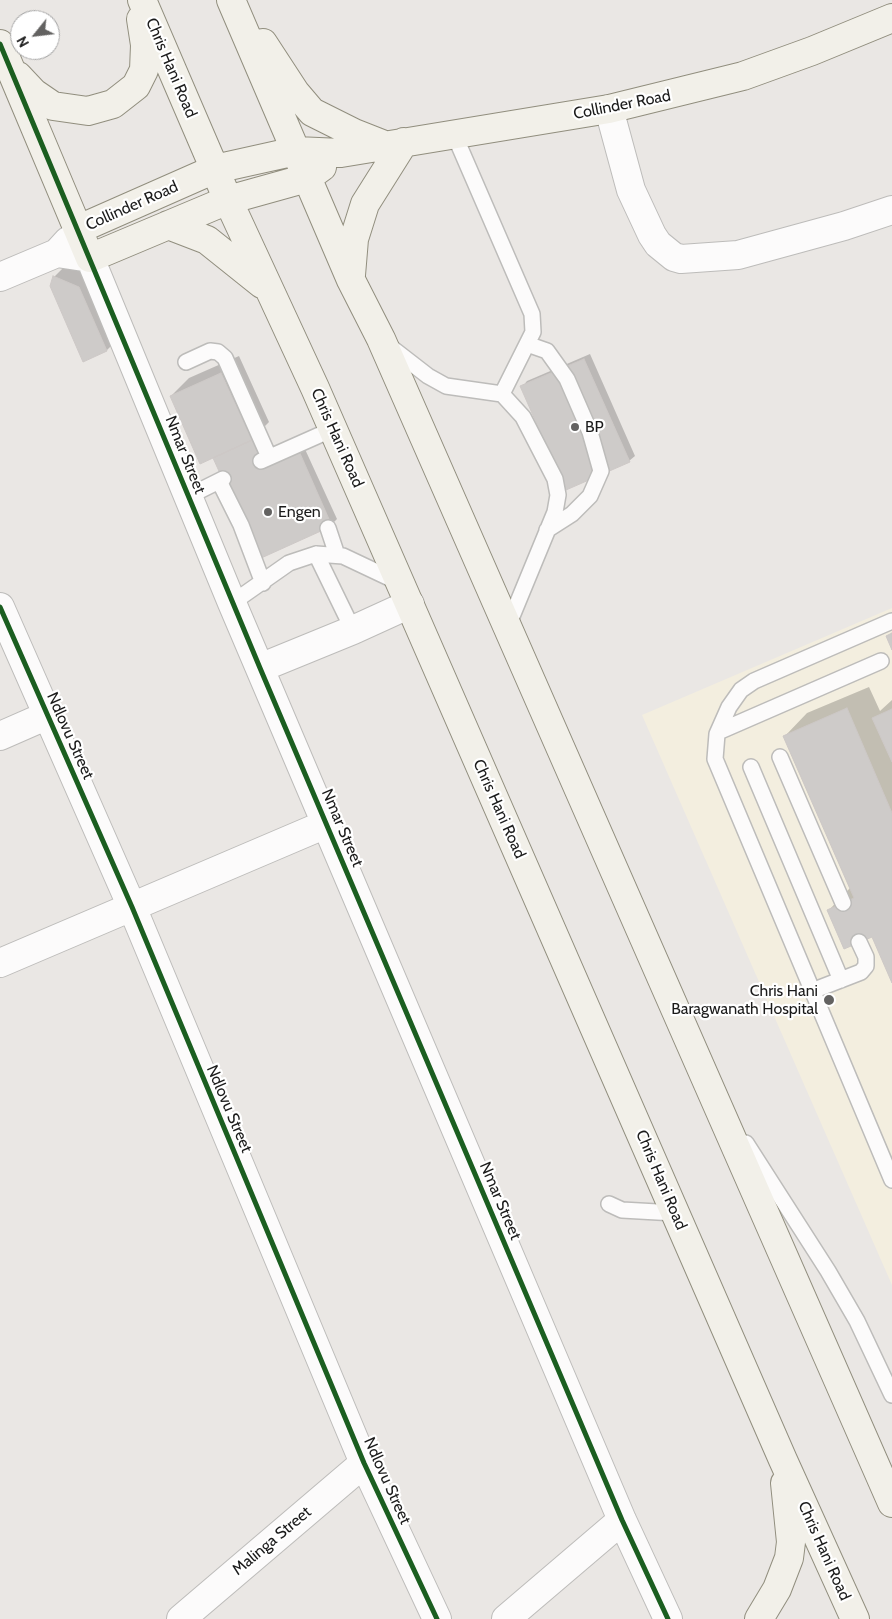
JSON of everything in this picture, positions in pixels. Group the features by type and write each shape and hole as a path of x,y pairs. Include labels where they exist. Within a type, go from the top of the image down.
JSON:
{"main road":[{"path":"11,70 34,93 53,106 88,111 113,104 136,86 144,70 145,45 138,0"},
{"name":"Chris Hani Road","path":"142,0 228,200 333,429 783,1460 855,1619"},
{"path":"232,0 295,92 312,112 354,133 396,144 365,204 354,239 351,280"},
{"path":"232,0 351,280 381,339 506,629 890,1497"},
{"name":"Collinder Road","path":"79,229 215,170 296,151 341,153 610,109 743,76 812,51 892,18"},
{"name":"Nmar Street","path":"0,44 90,258"},
{"name":"Collinder Road","path":"90,258 228,200 307,178 341,153"},
{"path":"168,224 208,240 240,264 271,292"},
{"path":"759,1619 777,1589 789,1558 790,1542 783,1460"}],"street":[{"path":"610,109 631,190 652,235 658,244 674,257 681,259 738,255 844,226 892,210"},
{"name":"Collinder Road","path":"57,253 79,229"},
{"path":"0,277 57,253"},
{"name":"Collinder Road","path":"57,253 90,258"},
{"name":"Nmar Street","path":"90,258 232,603 622,1520 668,1619"},
{"path":"260,668 353,630 405,594"},
{"name":"Ndlovu Street","path":"0,608 132,907 364,1463 437,1619"},
{"path":"0,736 48,715"},
{"path":"0,963 326,824"},
{"name":"Malinga Street","path":"181,1619 364,1463"},
{"path":"506,1619 622,1520"}],"lane":[{"path":"454,134 532,314 533,332 502,394"},
{"path":"381,339 428,376 446,386 502,394 523,417 555,480 558,495 555,512 506,629"},
{"path":"526,344 547,352 566,379 590,432 601,471 590,496 572,514 546,531"},
{"path":"186,362 210,351 218,352 225,358 265,459 293,450 333,429"},
{"path":"189,496 221,480 241,525 263,583"},
{"path":"328,528 337,555"},
{"path":"232,603 289,563 316,554 337,555 360,564 405,594"},
{"path":"316,554 353,630"},
{"path":"892,621 754,681 741,690 729,706 718,732 715,759 716,767 892,1180"},
{"path":"718,732 882,661"},
{"path":"780,757 843,903"},
{"path":"752,767 841,980"},
{"path":"812,991 860,972 866,966 866,957 859,942"},
{"path":"711,1090 828,1271 857,1321 892,1396"},
{"path":"608,1204 622,1210 676,1213"}],"shaded area":[{"name":"Chris Hani Baragwanath Hospital","path":"892,608 892,1285 642,715"}],"building":[{"path":"53,276 79,287 107,351 83,362 50,286"},
{"path":"584,359 630,462 566,490 520,386"},
{"path":"221,373 252,440 200,464 170,396"},
{"path":"252,440 261,461 299,451 332,526 259,559 213,458"},
{"path":"892,633 892,650 886,636"},
{"path":"847,708 892,813 892,983 872,937 844,949 827,910 854,898 783,736"},
{"path":"892,709 892,762 872,718"}],"cycle path":[{"path":"0,44 260,668 622,1520 668,1619"},
{"path":"0,607 132,907 364,1463 437,1619"}],"place":[{"name":"BP","path":"575,427"},
{"name":"Engen","path":"268,512"},
{"name":"Chris Hani Baragwanath Hospital","path":"829,1000"}]}
